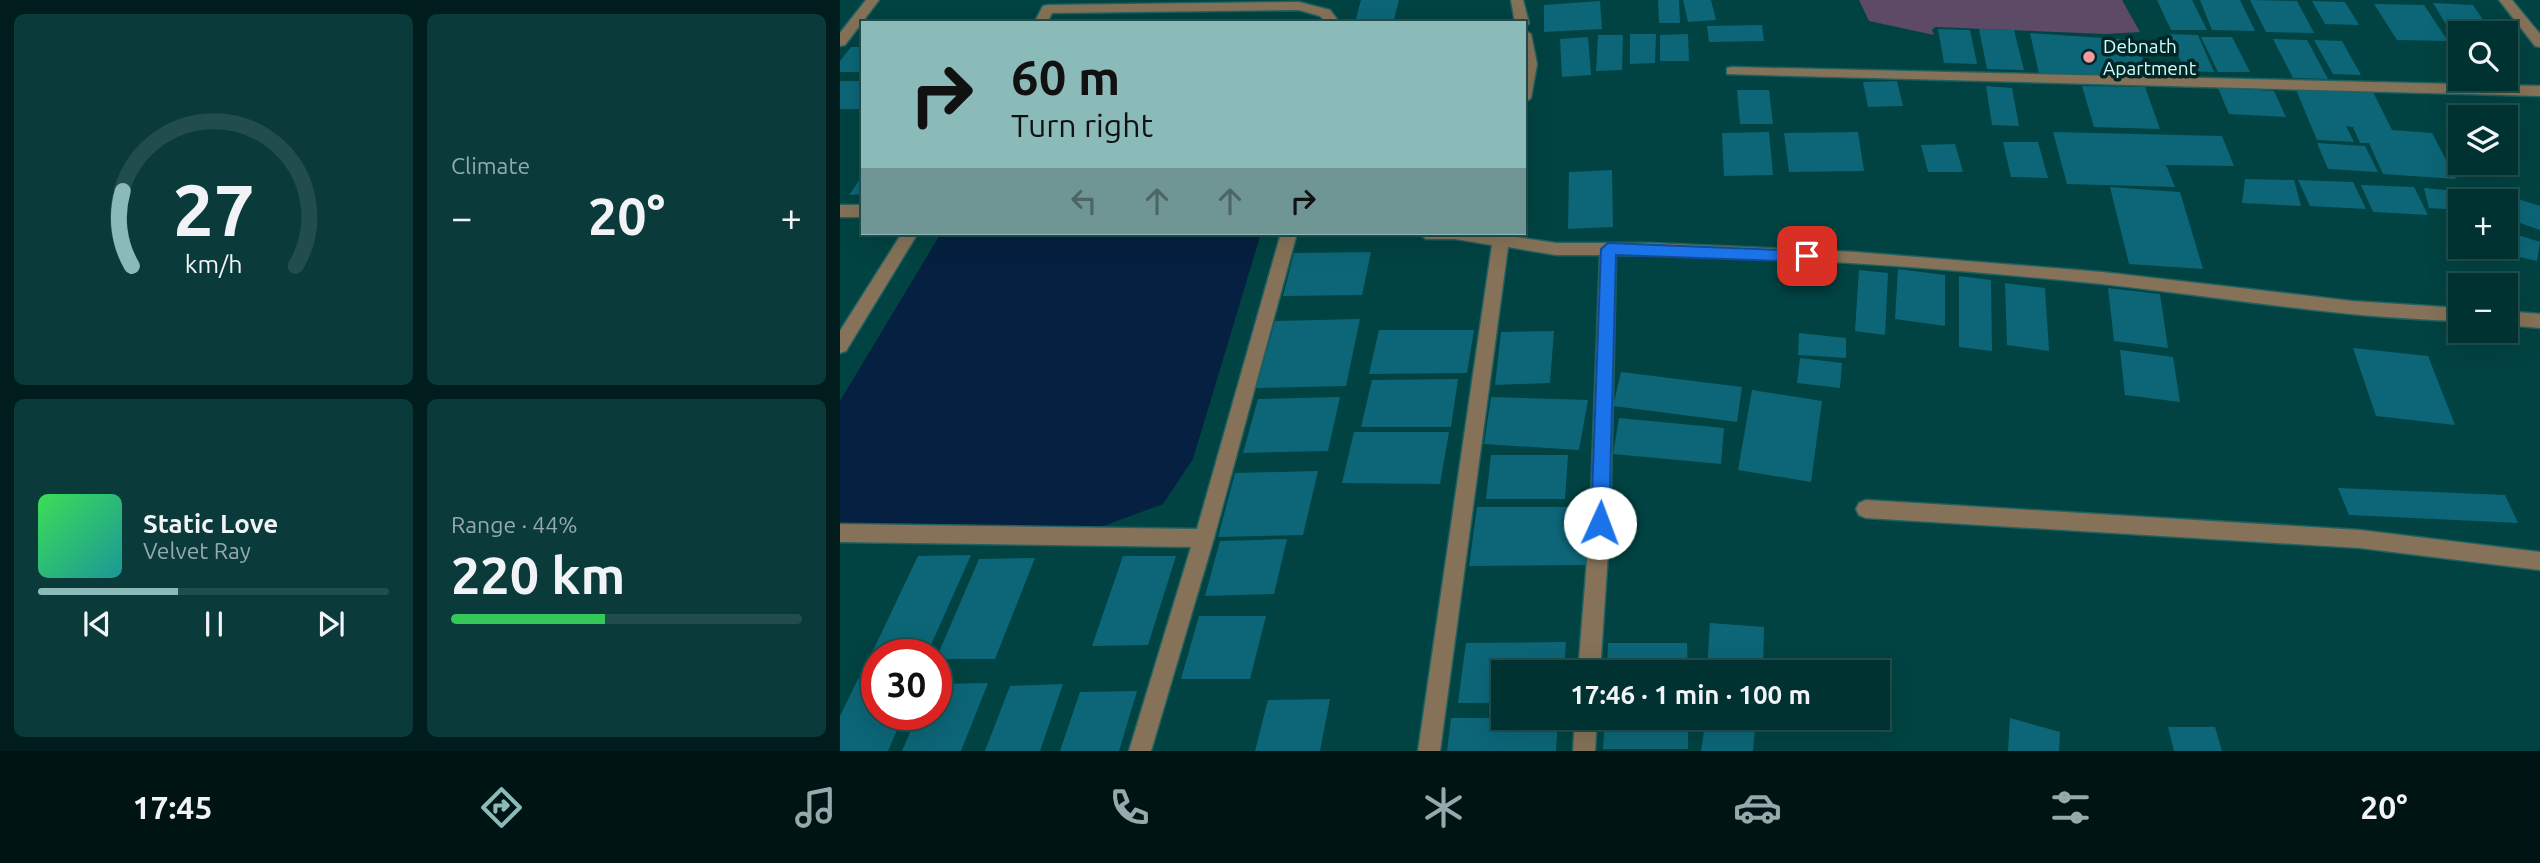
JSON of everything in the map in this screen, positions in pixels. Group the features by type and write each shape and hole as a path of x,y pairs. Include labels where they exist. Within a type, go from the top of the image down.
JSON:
{"street":[{"path":"840,42 873,0"},
{"path":"1517,0 1522,21"},
{"path":"2505,0 2540,43"},
{"path":"1047,5 1299,6 1325,13 1332,21"},
{"path":"1526,43 1531,64 1526,88"},
{"path":"1732,71 1955,79 2315,83 2540,91"},
{"path":"840,211 861,211"},
{"path":"843,338 909,235"},
{"path":"1140,751 1204,538 1288,235"},
{"path":"1476,235 1501,236 1556,249 1855,258 2102,278 2352,308 2448,314"},
{"path":"1429,751 1501,236"},
{"path":"1590,660 1600,523 1608,249"},
{"path":"2518,319 2540,321"},
{"path":"1866,509 2347,538 2540,561"},
{"path":"840,533 1204,538"},
{"path":"1584,751 1585,730"}],"shaded area":[{"path":"1859,0 2122,0 2140,32 2106,34 1935,27 1932,30 1934,35 1869,21"}],"water":[{"path":"940,235 1260,235 1193,459 1163,504 1087,532 840,527 840,401"}],"building":[{"path":"1361,0 1399,0 1394,21 1356,21"},
{"path":"1658,0 1679,0 1680,23 1659,23"},
{"path":"1683,0 1711,0 1716,20 1688,22"},
{"path":"2157,0 2192,0 2207,30 2171,30"},
{"path":"2200,0 2240,0 2255,31 2212,30"},
{"path":"2250,0 2297,1 2314,33 2266,32"},
{"path":"1600,1 1602,29 1544,32 1544,5"},
{"path":"2312,1 2345,2 2359,25 2325,24"},
{"path":"2433,3 2473,5 2484,21 2448,21 2448,27"},
{"path":"2374,4 2424,5 2448,41 2397,40"},
{"path":"948,19 1007,19 1006,21 947,21"},
{"path":"1762,25 1764,41 1709,42 1707,26"},
{"path":"1938,29 1970,30 1977,64 1944,63"},
{"path":"1979,29 2014,30 2024,70 1987,69"},
{"name":"Debnath Apartment","path":"2030,33 2135,40 2151,78 2039,74"},
{"path":"1630,34 1656,34 1655,63 1630,64"},
{"path":"1688,34 1689,61 1660,61 1660,35"},
{"path":"2169,34 2198,35 2214,72 2185,71"},
{"path":"1598,35 1623,35 1622,70 1596,71"},
{"path":"1588,37 1591,75 1562,77 1560,39"},
{"path":"2201,37 2232,37 2250,72 2218,72"},
{"path":"2273,39 2307,40 2328,79 2293,78"},
{"path":"2314,40 2342,41 2361,75 2333,74"},
{"path":"851,47 861,47 861,72 840,72 840,61"},
{"path":"840,81 861,81 861,109 840,109"},
{"path":"1897,81 1903,106 1868,107 1863,82"},
{"path":"2294,85 2372,90 2392,130 2432,133 2448,164 2448,175 2454,175 2456,179 2383,174 2369,143 2360,143 2353,127 2346,126 2354,142 2317,140"},
{"path":"1986,86 2012,88 2019,126 1992,125"},
{"path":"2082,86 2145,87 2160,129 2094,127"},
{"path":"2218,88 2274,91 2286,117 2229,114"},
{"path":"1737,90 1769,90 1773,124 1740,124"},
{"path":"1769,132 1773,175 1724,176 1722,133"},
{"path":"1858,132 1864,171 1789,172 1784,133"},
{"path":"2053,132 2222,136 2234,166 2166,165 2175,187 2067,184"},
{"path":"2003,142 2038,142 2048,178 2011,177"},
{"path":"2317,143 2365,146 2378,172 2328,169"},
{"path":"1955,144 1963,172 1928,172 1921,145"},
{"path":"1612,170 1613,227 1568,229 1569,172"},
{"path":"861,178 861,194 849,195"},
{"path":"2245,179 2294,180 2301,206 2242,203"},
{"path":"2298,180 2353,182 2366,209 2310,206"},
{"path":"2361,185 2414,187 2428,215 2373,212"},
{"path":"2110,187 2180,192 2203,269 2129,264"},
{"path":"2424,188 2448,190 2448,209 2429,208"},
{"path":"2518,199 2540,206 2540,230 2518,222"},
{"path":"2518,235 2540,242 2537,261 2518,257"},
{"path":"1371,252 1362,295 1283,296 1294,253"},
{"path":"1898,269 1945,275 1945,326 1895,319"},
{"path":"1859,270 1888,273 1885,335 1855,331"},
{"path":"1959,276 1991,280 1992,351 1959,347"},
{"path":"2005,283 2045,288 2049,351 2007,345"},
{"path":"2108,288 2160,294 2168,348 2114,341"},
{"path":"1360,319 1346,386 1256,388 1275,321"},
{"path":"1379,330 1474,330 1467,373 1369,374"},
{"path":"1554,331 1550,383 1495,385 1501,332"},
{"path":"1799,333 1846,338 1846,358 1798,355"},
{"path":"2353,348 2428,356 2455,425 2376,416"},
{"path":"2120,350 2173,357 2180,402 2125,395"},
{"path":"1800,358 1842,363 1840,388 1797,383"},
{"path":"1621,372 1742,387 1737,422 1613,406"},
{"path":"1458,379 1451,427 1361,427 1372,380"},
{"path":"1752,390 1822,401 1811,482 1738,470"},
{"path":"1340,397 1328,451 1243,453 1258,399"},
{"path":"1491,397 1588,400 1579,450 1484,444"},
{"path":"1619,418 1724,428 1721,464 1613,454"},
{"path":"1354,432 1449,432 1440,484 1342,483"},
{"path":"1491,455 1568,455 1565,499 1486,499"},
{"path":"1318,471 1303,535 1218,537 1235,473"},
{"path":"2338,488 2505,495 2518,523 2349,515"},
{"path":"1477,507 1590,507 1587,565 1469,566"},
{"path":"1287,539 1274,594 1205,596 1220,541"},
{"path":"971,555 934,639 879,639 918,556"},
{"path":"1123,556 1176,556 1148,645 1092,646"},
{"path":"1035,558 995,659 952,659 952,639 945,639 979,559"},
{"path":"1199,616 1266,616 1250,679 1181,679"},
{"path":"1710,623 1764,627 1763,660 1708,660"},
{"path":"1566,642 1565,660 1491,660 1491,703 1458,703 1466,643"},
{"path":"1608,643 1687,643 1688,660 1607,660"},
{"path":"858,679 861,679 861,730 897,730 888,751 840,751 840,716"},
{"path":"988,683 961,751 902,751 911,730 952,730 952,684"},
{"path":"1063,684 1040,751 985,751 1010,686"},
{"path":"1137,691 1119,751 1060,751 1080,692"},
{"path":"1330,699 1320,751 1255,751 1268,700"},
{"path":"1451,718 1491,718 1491,730 1557,730 1556,751 1447,751"},
{"path":"2010,718 2060,732 2059,751 2008,751"},
{"path":"2168,727 2215,727 2222,751 2174,751"},
{"path":"1604,730 1688,730 1688,749 1603,749"},
{"path":"1704,730 1755,730 1753,751 1701,751"}],"place":[{"name":"Debnath Apartment","path":"2089,57"}],"route":[{"path":"1600,523 1608,249 1650,248 1807,256"}]}
